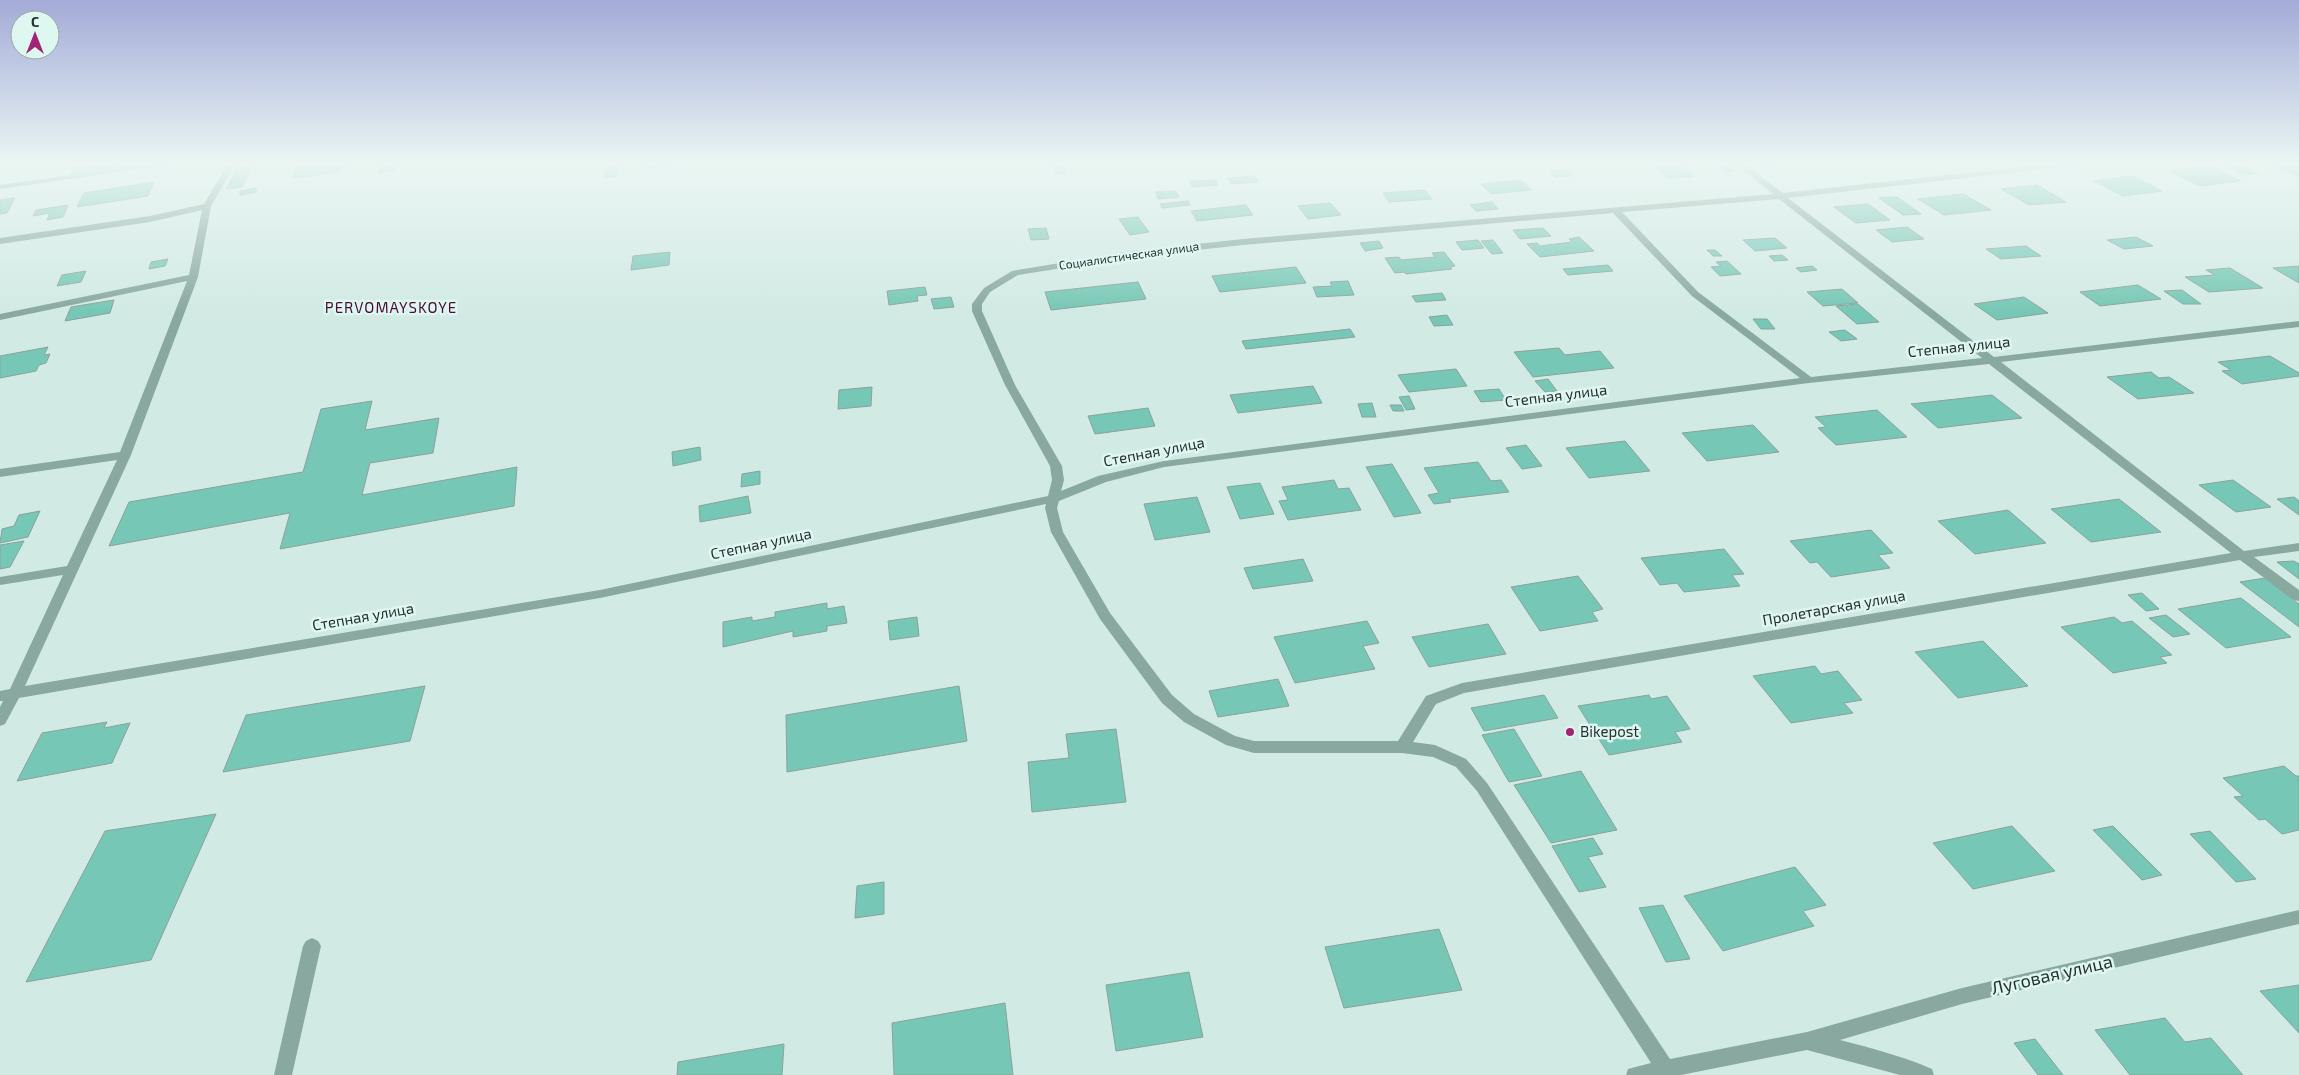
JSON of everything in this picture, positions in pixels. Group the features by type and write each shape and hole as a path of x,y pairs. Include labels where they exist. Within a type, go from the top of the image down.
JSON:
{"street":[{"path":"0,241 150,219 180,212"},
{"path":"0,720 15,692 125,455 193,277 206,212"},
{"name":"Социалистическая улица","path":"1052,499 1058,480 1056,466 1047,447 1010,385 977,311 977,304 987,290 1005,277 1027,270 1185,248 1590,212"},
{"path":"1617,212 1695,294 1808,380"},
{"path":"1803,212 2242,555 2299,597"},
{"path":"0,318 193,277"},
{"name":"Степная улица","path":"0,696 600,594 1052,499 1102,479 1164,464 1808,380 2299,324"},
{"path":"0,473 125,455"},
{"path":"1052,499 1051,508 1057,532 1105,616 1167,699 1189,718 1231,742 1254,747 1402,747 1435,751 1461,763 1474,776 1666,1068"},
{"name":"Пролетарская улица","path":"1402,747 1431,700 1462,688 2242,555 2299,547"},
{"path":"0,581 73,568"},
{"name":"Луговая улица","path":"1635,1075 1807,1041 1962,996 2299,917"},
{"path":"284,1075 312,946"},
{"name":"Луговая улица","path":"1807,1041 1879,1059 1925,1075"}],"building":[{"path":"35,212 65,212 63,217 47,220 50,213 33,216"},
{"path":"1192,212 1251,212 1253,215 1197,221"},
{"path":"1303,212 1338,212 1341,215 1308,219"},
{"path":"1841,212 1879,212 1890,220 1856,223"},
{"path":"1899,212 1918,212 1921,214 1903,215"},
{"path":"1939,212 1971,212 1944,215"},
{"path":"1138,217 1149,232 1130,235 1119,219"},
{"path":"1907,227 1924,239 1892,242 1876,230"},
{"path":"1046,228 1049,239 1031,240 1028,229"},
{"path":"1543,228 1551,236 1520,239 1513,230"},
{"path":"1579,237 1594,251 1540,257 1527,244 1537,243 1540,246 1572,242 1569,239"},
{"path":"2136,237 2153,246 2124,249 2107,240"},
{"path":"1775,238 1787,248 1755,251 1743,240"},
{"path":"1478,240 1484,248 1462,250 1456,242"},
{"path":"1493,240 1503,253 1492,254 1481,241"},
{"path":"1379,241 1383,248 1365,251 1360,243"},
{"path":"2026,246 2041,256 2001,259 1986,249"},
{"path":"1707,250 1715,250 1722,256 1713,256"},
{"path":"670,252 669,265 631,270 633,256"},
{"path":"1444,252 1455,266 1450,267 1452,269 1406,274 1404,272 1395,273 1385,258 1399,257 1401,260 1435,257 1432,253"},
{"path":"1782,255 1788,260 1774,261 1769,256"},
{"path":"168,259 165,266 149,269 151,262"},
{"path":"1727,261 1741,274 1720,276 1711,267 1721,266 1716,262"},
{"path":"1608,265 1613,271 1568,275 1563,269"},
{"path":"1812,266 1817,270 1801,272 1796,268"},
{"path":"2299,266 2299,283 2273,268"},
{"path":"1296,267 1306,283 1220,292 1212,276"},
{"path":"2230,268 2263,288 2209,292 2185,277 2215,275 2206,270"},
{"path":"86,271 81,282 57,286 62,275"},
{"path":"1348,281 1354,295 1317,297 1313,287 1332,286 1330,282"},
{"path":"1138,282 1146,299 1051,310 1045,292"},
{"path":"2138,285 2161,299 2100,306 2080,292"},
{"path":"925,287 927,295 917,296 918,301 889,305 887,291"},
{"path":"1842,289 1858,303 1823,306 1807,292"},
{"path":"2182,290 2201,304 2183,304 2164,291"},
{"path":"1442,293 1446,300 1416,302 1412,296"},
{"path":"951,297 954,307 934,309 931,299"},
{"path":"2024,297 2048,313 1997,320 1974,304"},
{"path":"114,300 110,313 65,321 71,307"},
{"path":"1858,304 1879,322 1857,324 1836,306"},
{"path":"1447,315 1453,325 1434,326 1429,317"},
{"path":"1753,319 1767,319 1775,329 1761,329"},
{"path":"1350,329 1355,337 1246,349 1242,341"},
{"path":"1845,330 1857,339 1841,341 1829,332"},
{"path":"48,347 44,355 50,354 46,363 39,365 36,371 0,378 0,356"},
{"path":"1559,348 1565,355 1600,351 1614,368 1533,377 1514,352"},
{"path":"2270,356 2299,373 2299,376 2242,384 2222,371 2231,370 2218,362"},
{"path":"1456,369 1467,386 1409,392 1398,375"},
{"path":"2151,372 2159,378 2169,377 2194,393 2138,399 2107,377"},
{"path":"1548,379 1557,391 1545,392 1535,381"},
{"path":"1313,386 1322,403 1238,413 1230,395"},
{"path":"872,387 871,406 838,409 839,390"},
{"path":"1499,389 1506,400 1481,402 1474,391"},
{"path":"1992,395 2022,418 1938,428 1911,404"},
{"path":"1409,396 1415,409 1406,410 1399,397"},
{"path":"372,401 365,430 439,418 433,453 370,463 362,495 517,467 514,506 280,549 290,513 109,546 129,502 303,472 321,409"},
{"path":"1372,403 1376,417 1362,417 1358,404"},
{"path":"1390,405 1401,405 1404,411 1393,411"},
{"path":"1148,408 1155,426 1095,434 1088,416"},
{"path":"1877,410 1907,437 1836,445 1818,428 1826,427 1815,417"},
{"path":"1753,425 1779,452 1707,461 1682,433"},
{"path":"1625,441 1650,471 1589,478 1566,448"},
{"path":"1526,445 1542,466 1522,469 1506,448"},
{"path":"700,447 701,460 673,466 672,452"},
{"path":"1478,462 1491,481 1501,480 1509,492 1449,499 1451,502 1434,504 1428,495 1439,493 1424,468"},
{"path":"1392,464 1421,513 1394,517 1366,467"},
{"path":"760,471 760,484 741,487 742,474"},
{"path":"1334,480 1338,489 1349,488 1361,510 1288,520 1279,501 1288,500 1282,487"},
{"path":"2233,480 2271,507 2236,512 2199,485"},
{"path":"1260,483 1274,514 1240,519 1227,487"},
{"path":"748,496 751,513 700,522 699,506"},
{"path":"1197,497 1210,532 1155,540 1144,504"},
{"path":"2294,497 2299,501 2299,515 2277,499"},
{"path":"2119,499 2161,532 2091,542 2051,509"},
{"path":"2008,510 2046,543 1975,554 1938,521"},
{"path":"40,511 28,537 0,543 2,529 14,526 19,515"},
{"path":"1871,530 1893,553 1878,555 1890,568 1831,577 1817,562 1810,563 1790,541"},
{"path":"24,541 10,567 0,569 0,545"},
{"path":"1724,549 1744,574 1732,575 1740,586 1684,592 1677,583 1660,585 1641,558"},
{"path":"1303,559 1313,581 1253,589 1244,568"},
{"path":"2294,561 2299,564 2299,579 2277,562"},
{"path":"1578,576 1603,609 1592,612 1598,621 1540,631 1511,587"},
{"path":"2265,578 2299,604 2299,627 2240,582"},
{"path":"2142,593 2159,609 2146,611 2128,595"},
{"path":"2241,598 2291,637 2226,648 2178,609"},
{"path":"827,603 827,609 844,606 847,623 827,626 827,631 793,637 793,631 723,647 723,622 752,617 752,621 775,617 775,612"},
{"path":"2166,615 2190,634 2173,637 2149,618"},
{"path":"917,617 919,636 890,640 888,621"},
{"path":"2114,617 2122,623 2132,621 2172,655 2160,657 2167,663 2113,673 2061,627"},
{"path":"1367,621 1379,643 1363,646 1375,669 1295,683 1274,637"},
{"path":"1488,624 1506,654 1429,667 1412,637"},
{"path":"1983,641 2028,686 1958,698 1915,652"},
{"path":"1815,666 1821,674 1838,671 1862,700 1844,703 1853,713 1791,723 1753,676"},
{"path":"1278,679 1289,706 1218,717 1209,691"},
{"path":"425,686 410,741 223,772 246,715"},
{"path":"959,686 967,741 787,772 786,715"},
{"path":"1544,695 1558,718 1484,731 1471,708"},
{"path":"1649,695 1651,699 1667,696 1690,729 1675,732 1682,742 1609,755 1578,706"},
{"path":"107,722 104,728 130,723 112,763 17,781 42,733"},
{"path":"1116,729 1126,802 1032,812 1028,762 1069,758 1066,734"},
{"path":"1514,729 1542,776 1509,782 1482,735"},
{"path":"2284,766 2296,776 2299,776 2299,830 2282,834 2265,819 2259,820 2234,797 2243,796 2223,778"},
{"path":"1581,771 1617,830 1551,843 1514,785"},
{"path":"216,814 151,960 26,982 105,831"},
{"path":"2012,826 2055,871 1973,889 1933,843"},
{"path":"2113,826 2162,875 2142,880 2093,830"},
{"path":"2210,831 2256,879 2236,882 2190,834"},
{"path":"1593,838 1603,854 1588,857 1606,887 1579,892 1552,846"},
{"path":"1795,867 1826,905 1803,911 1814,926 1723,951 1684,896"},
{"path":"884,882 884,914 855,918 857,886"},
{"path":"1663,905 1690,959 1666,962 1639,908"},
{"path":"1439,929 1462,990 1344,1008 1325,947"},
{"path":"1189,972 1203,1037 1116,1051 1106,985"},
{"path":"2299,985 2299,1033 2260,991"},
{"path":"1005,1003 1013,1075 894,1075 892,1023"},
{"path":"2165,1018 2185,1042 2211,1038 2243,1075 2130,1075 2095,1030"},
{"path":"2035,1039 2063,1075 2038,1075 2014,1043"},
{"path":"784,1044 782,1075 677,1075 678,1062"}],"place":[{"name":"Bikepost","path":"1570,732"}],"district":[{"name":"PERVOMAYSKOYE","path":"391,308"}]}
